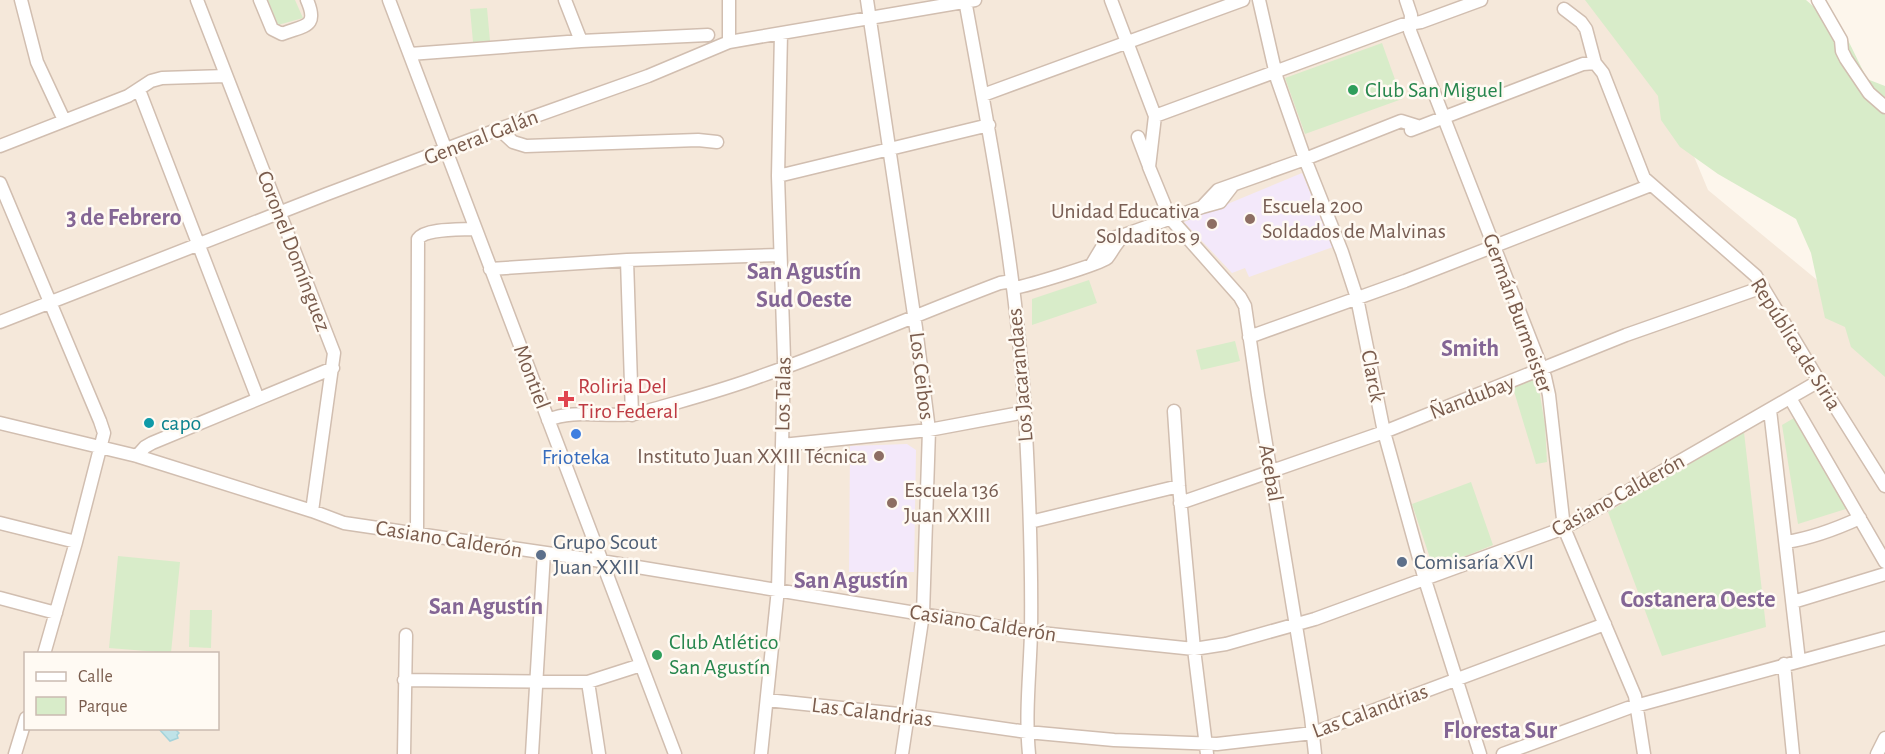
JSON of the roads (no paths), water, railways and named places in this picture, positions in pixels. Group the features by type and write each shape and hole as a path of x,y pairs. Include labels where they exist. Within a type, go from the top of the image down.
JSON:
{"street":[{"path":"21,0 37,62 64,120"},
{"name":"Coronel Domínguez","path":"197,0 334,353 312,511"},
{"path":"260,0 272,29 282,34 309,23 313,17 307,0"},
{"name":"Montiel","path":"388,0 675,754"},
{"path":"566,0 581,41"},
{"path":"729,0 729,42"},
{"name":"Los Ceibos","path":"867,0 929,430 923,614 902,754"},
{"path":"1111,0 1155,116 1149,167"},
{"path":"983,95 1243,0"},
{"name":"Clarck","path":"1259,0 1275,72 1357,298 1384,432 1425,580 1480,754"},
{"name":"Germán Burmeister","path":"1406,0 1411,15 1410,31 1495,246 1550,395 1564,528 1638,705 1644,754"},
{"path":"1155,116 1410,23 1421,22 1481,0"},
{"path":"1818,0 1841,40 1842,51 1846,58 1869,93 1885,107"},
{"name":"General Galán","path":"0,322 499,129 648,76 729,42 969,1"},
{"name":"Los Jacarandaes","path":"969,1 1012,285 1025,412 1030,522 1031,632 1027,732 1029,754"},
{"name":"República de Siria","path":"1564,9 1581,22 1586,29 1595,63 1603,73 1641,174 1750,270 1763,287 1818,381 1885,486"},
{"name":"Los Talas","path":"761,754 778,589 782,446 783,368 778,176 781,33"},
{"path":"410,54 581,41 708,35"},
{"path":"548,420 567,415 632,415 758,378 1000,283 1031,286 1105,259 1124,235 1220,202 1233,185 1392,126 1405,130 1583,64 1595,63"},
{"path":"0,146 139,90 151,81 162,78 226,76"},
{"path":"139,90 258,399"},
{"path":"778,176 989,124"},
{"path":"499,129 513,142 526,146 698,140 717,142"},
{"name":"Acebal","path":"1138,137 1170,218 1245,306 1315,754"},
{"path":"0,183 104,433 45,652"},
{"path":"1249,337 1495,246 1651,185"},
{"path":"417,534 417,239 424,233 475,229"},
{"path":"490,269 627,260 780,255"},
{"path":"627,260 632,415"},
{"name":"Ñandubay","path":"1180,503 1384,432 1626,335 1763,287"},
{"path":"137,456 152,443 333,368"},
{"name":"Casiano Calderón","path":"0,423 137,456 312,511 344,524 601,561 1031,632 1194,649 1226,644 1296,624 1425,580 1564,528 1818,381"},
{"path":"1790,398 1885,562"},
{"path":"1770,410 1799,661"},
{"path":"1174,411 1180,503 1206,749"},
{"path":"782,446 929,430 1025,412"},
{"path":"1030,522 1179,486"},
{"path":"1786,542 1819,535 1860,518"},
{"path":"0,523 76,543"},
{"path":"532,754 544,553"},
{"path":"1793,602 1885,574"},
{"path":"0,598 56,612"},
{"name":"Las Calandrias","path":"767,700 1027,732 1206,749 1313,733 1605,624"},
{"path":"404,754 405,635"},
{"path":"1503,754 1638,705 1885,638"},
{"path":"1784,664 1793,754"},
{"path":"404,680 588,682 641,665"},
{"path":"588,682 599,754"},
{"path":"15,754 24,725"},
{"path":"1877,754 1885,738"}],"water":[{"path":"160,730 176,730 179,733 178,738 170,741"}],"place":[{"name":"Club San Miguel","path":"1353,90"},
{"name":"Escuela 200 Soldados de Malvinas","path":"1250,219"},
{"name":"Unidad Educativa Soldaditos 9","path":"1212,224"},
{"name":"Roliria Del Tiro Federal","path":"566,399"},
{"name":"capo","path":"149,423"},
{"name":"Frioteka","path":"576,434"},
{"name":"Instituto Juan XXIII Técnica","path":"879,456"},
{"name":"Escuela 136 Juan XXIII","path":"892,503"},
{"name":"Grupo Scout Juan XXIII","path":"541,555"},
{"name":"Comisaría XVI","path":"1402,562"},
{"name":"Club Atlético San Agustín","path":"657,655"}],"district":[{"name":"3 de Febrero","path":"124,218"},
{"name":"San Agustín Sud Oeste","path":"804,286"},
{"name":"Smith","path":"1470,349"},
{"name":"San Agustín","path":"851,581"},
{"name":"Costanera Oeste","path":"1698,600"},
{"name":"San Agustín","path":"486,607"},
{"name":"Floresta Sur","path":"1500,731"}]}
